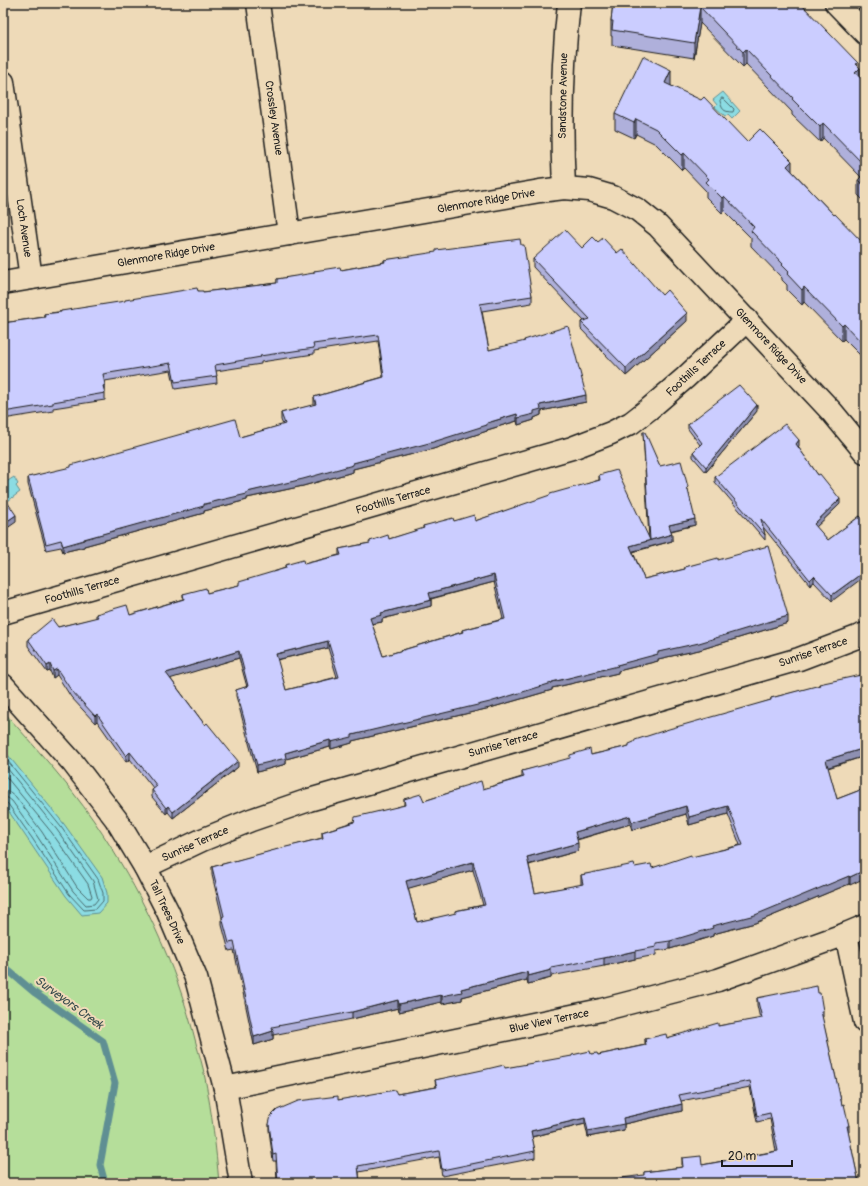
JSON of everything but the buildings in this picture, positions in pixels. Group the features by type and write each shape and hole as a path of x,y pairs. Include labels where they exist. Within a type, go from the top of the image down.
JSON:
{"street":[{"name":"Crossley Avenue","path":"258,3 289,234"},
{"name":"Sandstone Avenue","path":"564,188 562,139 563,88 565,36 569,3"},
{"path":"836,3 865,33"},
{"name":"Loch Avenue","path":"3,82 31,278"},
{"name":"Glenmore Ridge Drive","path":"3,283 540,191 564,188 589,190 613,197 638,210 658,226 832,412 865,452"},
{"name":"Foothills Terrace","path":"3,613 572,448 631,423 650,409 685,378 747,320"},
{"name":"Sunrise Terrace","path":"145,867 202,840 244,823 309,800 799,659 865,634"},
{"name":"Tall Trees Drive","path":"3,685 73,763 116,819 145,867 168,912 196,978 225,1088 240,1183"},
{"path":"856,930 865,1022"},
{"name":"Blue View Terrace","path":"225,1088 608,1008 718,980 856,930"}],"green space":[{"path":"3,711 39,751 94,821 127,873 155,928 188,1013 202,1065 212,1117 219,1183 3,1183"}],"water":[{"path":"723,92 740,111 732,119 728,115 725,116 715,107 717,105 713,100"},
{"path":"14,477 18,484 16,486 20,492 5,503 3,500 3,484"},
{"path":"3,749 64,824 102,877 107,893 107,903 98,913 82,915 66,896 3,803"}],"waterway":[{"name":"Surveyors Creek","path":"3,966 35,993 103,1041 115,1083 100,1165 105,1183"}]}
